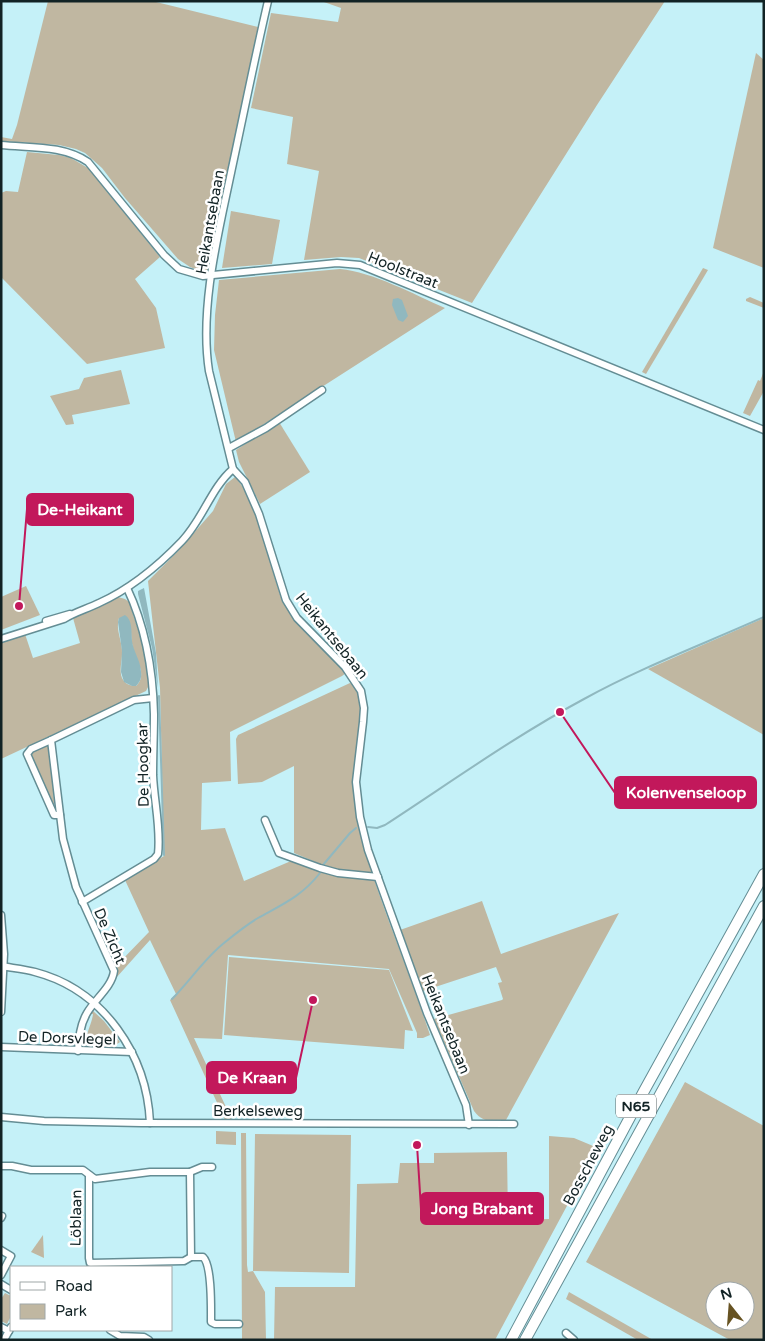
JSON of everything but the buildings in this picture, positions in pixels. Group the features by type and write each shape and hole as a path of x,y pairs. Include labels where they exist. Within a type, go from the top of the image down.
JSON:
{"main road":[{"name":"Bosscheweg","path":"511,1340 640,1099 764,874"},
{"name":"Bosscheweg","path":"525,1340 764,906"}],"street":[{"name":"Heikantsebaan","path":"268,1 243,111 212,275 208,312 207,355 233,469 245,482 259,514 289,607 297,618 345,666 361,691 364,708 356,790 364,833 427,1013 466,1105 470,1125"},
{"name":"Hoolstraat","path":"1,145 63,150 77,155 94,168 164,255 179,269 198,276 337,263 360,265 764,430"},
{"path":"229,448 266,428 322,390"},
{"path":"1,639 64,619 127,588 183,541 203,513 220,481 233,469"},
{"name":"De Hoogkar","path":"82,902 154,859 158,854 153,775 153,698 151,676 144,639 127,588"},
{"path":"60,815 54,814 27,754 31,749 134,700 153,698"},
{"path":"51,740 63,839 82,902"},
{"path":"265,820 279,853 338,873 378,877"},
{"name":"De Zicht","path":"82,902 114,971 112,980 94,1004"},
{"path":"1,915 4,937 1,1012"},
{"path":"2,966 36,972 52,978 72,988 94,1004 112,1021 132,1052 141,1071 145,1084 150,1123"},
{"path":"78,1051 80,1030 85,1017 94,1004"},
{"name":"De Dorsvlegel","path":"1,1047 132,1052"},
{"name":"Berkelseweg","path":"1,1117 44,1121 150,1123 514,1124"},
{"path":"1,1166 31,1170 83,1170 89,1175"},
{"name":"Löblaan","path":"89,1175 95,1179 101,1179 150,1172 190,1172 202,1167 212,1167"},
{"path":"190,1172 191,1257 203,1257 208,1264 211,1287 211,1322 215,1324 239,1324"},
{"name":"Löblaan","path":"89,1175 89,1265 184,1261 191,1257"},
{"path":"1,1250 11,1256 1,1275"},
{"path":"1,1327 10,1329 4,1340"},
{"path":"566,1333 574,1340"},
{"path":"120,1338 144,1337 149,1340"}],"green space":[{"path":"48,1 152,1 258,27 209,270 198,270 178,259 125,198 102,168 85,153 59,145 1,141 1,137 12,139 17,125"},
{"path":"321,1 665,1 472,303 359,258 341,257 304,260 319,171 287,164 293,117 251,108 271,13 338,22 341,8"},
{"path":"756,53 764,60 764,268 713,248"},
{"path":"27,152 71,158 88,168 160,257 135,279 156,308 165,348 87,364 1,277 1,193 6,191 18,192"},
{"path":"231,211 280,220 272,264 222,268"},
{"path":"703,268 708,270 646,374 642,372"},
{"path":"340,269 366,274 445,308 236,442 214,350 219,280"},
{"path":"750,297 764,303 764,308 746,301"},
{"path":"121,370 130,404 72,415 74,424 66,425 50,396 79,389 84,378"},
{"path":"764,371 764,391 750,416 743,413"},
{"path":"279,422 310,472 260,504 239,462 236,450"},
{"path":"235,477 251,503 282,600 294,618 341,664 346,673 230,732 231,781 202,783 201,830 225,828 244,881 291,861 320,872 325,866 294,853 294,766 262,782 238,784 236,739 238,735 350,683 353,684 358,693 361,712 354,783 359,825 377,888 430,1035 417,1038 417,1033 389,969 228,955 222,1039 194,1038 232,1120 225,1120 170,1000 176,994 150,940 116,978 117,965 149,932 125,880 164,856 160,688 148,581 178,551 213,511 226,484"},
{"path":"26,586 40,615 1,630 1,597"},
{"path":"118,597 129,602 143,645 149,685 146,691 1,759 1,643 25,634 33,658 80,643 73,618","holes":["119,618 131,627 132,645 141,672 141,677 136,686 126,683 121,675 122,650 118,627"]},
{"path":"764,618 764,735 648,669"},
{"path":"47,745 49,747 55,810 31,756 33,752"},
{"path":"482,901 501,954 619,913 506,1120 485,1120 474,1111 434,1019 502,1000 498,983 502,982 496,967 423,991 400,930"},
{"path":"229,957 389,970 413,1031 405,1030 404,1049 224,1035"},
{"path":"92,1010 104,1021 120,1042 113,1047 81,1045 86,1040 93,1014 90,1014"},
{"path":"685,1082 764,1126 764,1337 762,1340 730,1340 713,1331 755,1331 755,1281 705,1281 705,1326 586,1262"},
{"path":"216,1131 236,1132 236,1145 216,1144"},
{"path":"241,1133 246,1133 247,1265 248,1272 253,1271 265,1292 266,1340 242,1340"},
{"path":"255,1134 351,1135 349,1273 253,1271"},
{"path":"549,1136 574,1138 598,1148 495,1340 274,1340 275,1287 355,1287 357,1184 398,1183 400,1163 434,1163 434,1153 507,1152 508,1220 549,1219"},
{"path":"43,1235 44,1258 31,1252"},
{"path":"569,1292 653,1340 638,1340 566,1299"},
{"path":"5,1293 10,1296 10,1318 7,1324 1,1321 1,1299"}],"water":[{"path":"398,298 402,300 408,316 403,322 398,320 392,305 393,299"},
{"path":"144,588 156,653 158,688 152,648 138,594 138,591"},
{"path":"125,615 130,623 133,645 141,668 141,678 136,686 124,682 121,672 122,651 118,622 119,618"}],"waterway":[{"path":"368,827 377,828 385,825 508,744 558,713 606,687 764,617"},
{"path":"159,696 164,855"},
{"path":"323,865 356,828"},
{"path":"172,999 224,943 254,921 299,894 320,873"}],"place":[{"name":"De-Heikant","path":"19,606"},
{"name":"Kolenvenseloop","path":"560,712"},
{"name":"De Kraan","path":"313,1000"},
{"name":"Jong Brabant","path":"417,1145"}]}
